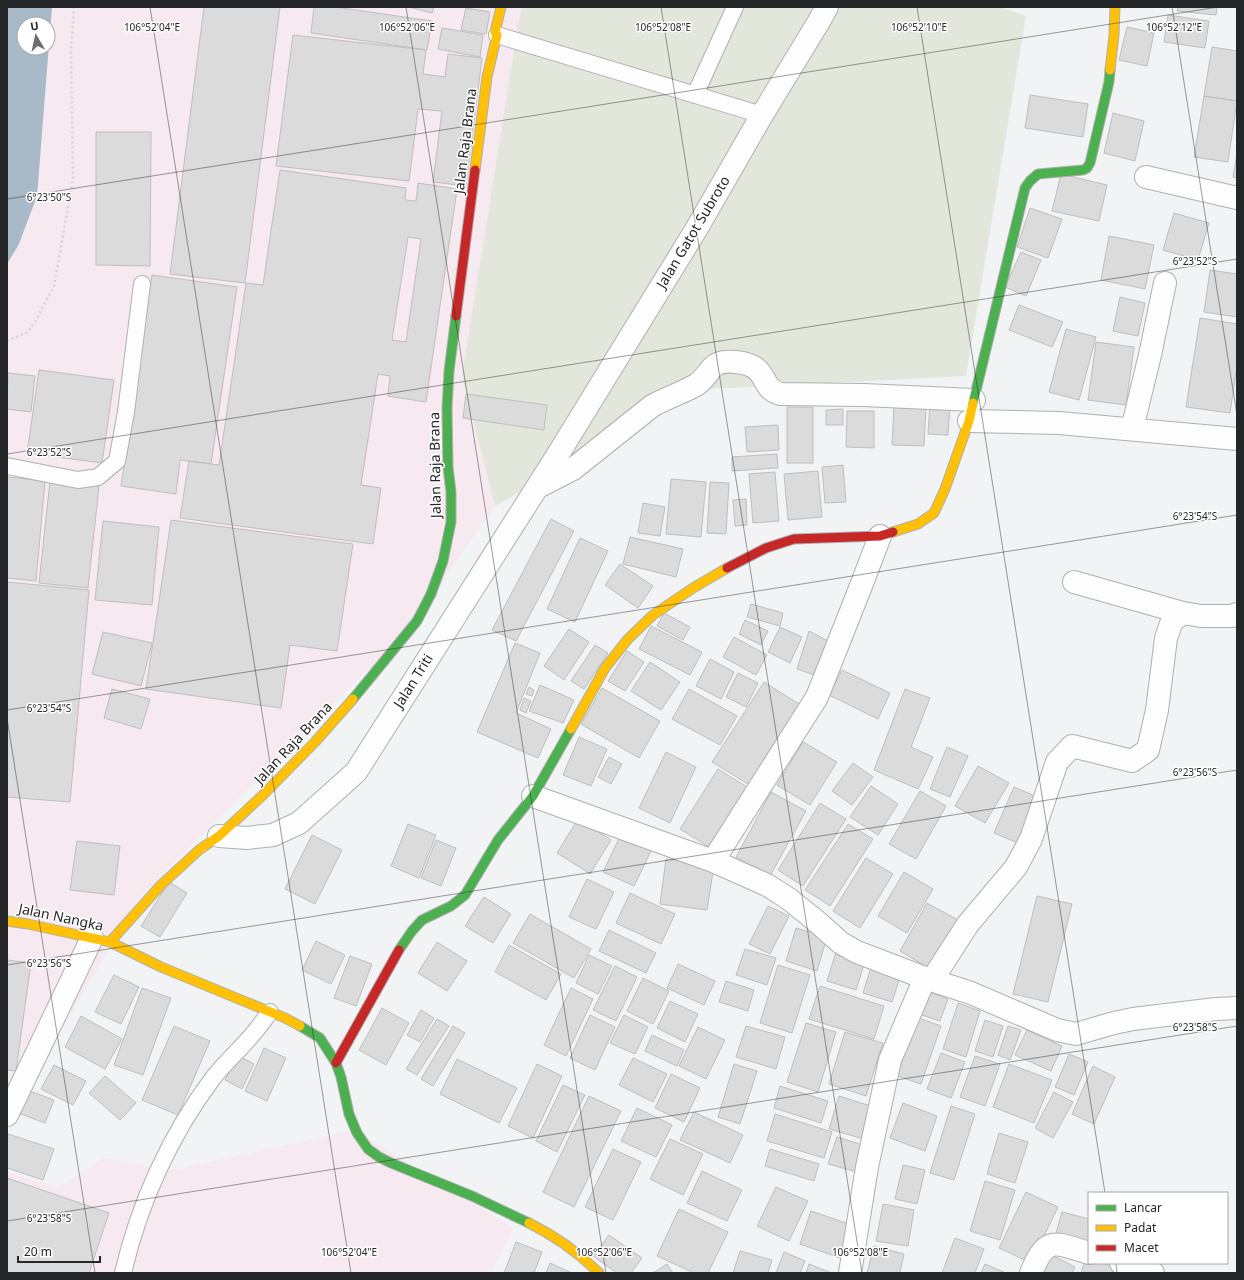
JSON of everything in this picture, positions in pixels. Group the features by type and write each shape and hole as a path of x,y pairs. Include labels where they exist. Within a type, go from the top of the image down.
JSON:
{"street":[{"name":"Jalan Raja Brana","path":"101,940 199,850 219,836 264,794 310,747 364,686 417,621 431,594 443,560 451,522 447,408 449,371 487,77 497,35 495,32 501,7"},
{"name":"Jalan Gatot Subroto","path":"557,456 697,228 762,115 827,7"},
{"path":"336,1063 402,944 422,920 451,906 465,895 498,840 533,796 605,668 628,639 653,615 693,588 734,564 766,548 794,539 880,536 918,524 934,513 945,489 972,410 1027,183 1038,174 1083,170 1087,168 1090,163 1109,82 1114,35 1115,7"},
{"path":"1146,177 1237,198"},
{"path":"1132,429 1150,355 1165,283"},
{"path":"537,488 573,469 664,398 697,385 704,379 714,365 728,361 745,363 755,368 762,376 768,388 774,393 864,395 1059,423 1237,439"},
{"name":"Jalan Triti","path":"219,836 247,838 274,835 299,823 356,772 557,456"},
{"path":"713,861 817,697 880,536"},
{"path":"1074,582 1183,613 1201,616 1232,616 1237,614"},
{"path":"850,1273 866,1167 890,1060 928,979 968,924 1016,867 1031,838 1057,762 1072,746 1132,761 1148,750 1157,710 1166,638 1172,621 1183,613"},
{"path":"533,796 713,861 767,885 789,899 841,943 858,952 928,979 971,993 1058,1030 1076,1034 1134,1019 1216,1009 1237,1008"},
{"name":"Jalan Nangka","path":"7,921 35,925 101,940 168,970 270,1012 306,1029 320,1038 336,1063 341,1077 349,1114 357,1133 368,1149 391,1163 468,1194 546,1231 568,1245 599,1273"},
{"path":"7,1115 101,940"},
{"path":"1032,1273 1043,1249 1052,1244 1060,1244 1088,1253"},
{"path":"1123,1264 1153,1273"}],"lane":[{"path":"695,95 735,7"},
{"path":"497,35 762,115"},
{"path":"7,466 78,480 98,477 117,461 126,412 142,284"},
{"path":"123,1273 129,1248 154,1180 177,1131 213,1078 257,1029 270,1012"}],"path":[{"path":"7,341 28,332 54,286 73,179 71,52 74,7"}],"shaded area":[{"path":"52,7 521,7 462,376 495,506 408,630 139,898 7,1125 7,264 19,244 45,93 48,56 56,56 56,16 51,16"},
{"path":"521,7 1000,7 1026,16 966,376 707,389 495,506 462,376"},
{"path":"355,1130 513,1228 490,1273 7,1273 7,1172 58,1188 104,1158 169,1171"}],"water":[{"path":"7,7 52,7 51,16 16,16 16,56 48,56 37,196 19,244 7,264"}],"building":[{"path":"204,7 280,7 245,283 170,274"},
{"path":"314,7 335,7 432,21 427,50 311,33"},
{"path":"409,7 434,7 432,13"},
{"path":"1178,7 1217,7 1216,15 1177,11"},
{"path":"466,8 490,12 486,34 461,30"},
{"path":"1168,15 1209,21 1205,48 1164,42"},
{"path":"1127,27 1154,33 1147,66 1119,60"},
{"path":"442,28 483,35 480,57 438,49"},
{"path":"293,35 426,50 423,74 445,77 448,54 482,58 466,186 433,182 442,111 418,109 409,181 276,166"},
{"path":"1212,47 1237,51 1237,101 1204,96"},
{"path":"1030,95 1088,104 1083,137 1025,128"},
{"path":"1204,96 1237,101 1228,162 1194,157"},
{"path":"1113,113 1144,121 1135,161 1104,153"},
{"path":"96,132 151,132 150,266 96,265"},
{"path":"1237,153 1237,178 1233,177"},
{"path":"280,170 406,188 405,200 416,201 418,183 457,189 426,402 388,396 390,376 378,374 361,485 381,488 373,544 180,518 189,461 219,465 246,283 263,285","holes":["408,237 421,239 406,342 392,340"]},
{"path":"1061,174 1107,185 1099,221 1052,211"},
{"path":"1030,208 1062,219 1048,258 1017,247"},
{"path":"1174,213 1209,223 1198,260 1163,250"},
{"path":"1109,236 1154,245 1145,289 1101,280"},
{"path":"1021,252 1041,260 1026,296 1005,287"},
{"path":"1210,270 1237,274 1237,317 1204,312"},
{"path":"152,275 237,287 211,464 180,460 176,494 121,486"},
{"path":"1120,297 1145,303 1138,336 1113,331"},
{"path":"1019,305 1063,322 1052,347 1009,330"},
{"path":"1200,318 1237,324 1237,366 1230,413 1186,407"},
{"path":"1066,329 1096,337 1079,400 1049,392"},
{"path":"1096,342 1134,347 1126,405 1088,400"},
{"path":"39,370 114,380 102,463 27,453"},
{"path":"8,373 35,376 31,412 7,409"},
{"path":"466,394 547,405 544,430 463,418"},
{"path":"930,403 950,404 948,435 928,434"},
{"path":"894,405 926,406 924,446 892,445"},
{"path":"787,407 813,407 813,463 787,463"},
{"path":"843,409 843,425 826,425 826,410"},
{"path":"847,411 874,411 874,448 846,447"},
{"path":"778,425 779,450 747,452 745,427"},
{"path":"777,454 778,468 732,471 732,457"},
{"path":"843,465 846,502 825,503 822,467"},
{"path":"818,471 822,517 788,520 784,474"},
{"path":"775,472 779,521 753,523 749,474"},
{"path":"7,477 45,481 36,581 7,578"},
{"path":"671,479 706,482 701,537 666,534"},
{"path":"50,481 99,486 88,588 39,583"},
{"path":"710,482 729,483 726,534 707,533"},
{"path":"746,499 747,525 735,526 733,500"},
{"path":"643,503 665,507 660,536 638,533"},
{"path":"551,519 574,531 516,641 492,630"},
{"path":"171,520 353,544 337,651 290,645 281,708 146,689"},
{"path":"103,521 159,527 152,605 95,600"},
{"path":"630,537 683,549 676,577 623,564"},
{"path":"580,538 608,551 575,622 547,609"},
{"path":"620,564 653,586 638,608 605,585"},
{"path":"7,582 89,590 70,802 7,797"},
{"path":"751,604 783,613 780,626 747,617"},
{"path":"664,613 690,627 683,640 657,626"},
{"path":"745,620 768,631 761,645 739,634"},
{"path":"651,626 702,652 690,675 639,649"},
{"path":"780,627 802,637 790,663 768,652"},
{"path":"569,629 589,642 564,680 544,666"},
{"path":"809,631 832,643 820,677 797,669"},
{"path":"103,632 152,643 141,686 92,674"},
{"path":"734,637 767,655 756,675 723,657"},
{"path":"515,643 540,653 516,713 551,729 538,758 477,732"},
{"path":"595,645 608,653 584,689 571,681"},
{"path":"627,651 644,662 625,691 608,681"},
{"path":"710,659 734,672 721,699 696,686"},
{"path":"650,662 680,682 661,710 631,691"},
{"path":"842,670 890,693 878,719 829,695"},
{"path":"738,673 758,683 746,707 726,697"},
{"path":"764,682 802,706 751,786 712,762"},
{"path":"540,685 574,700 563,723 529,711"},
{"path":"529,687 534,690 532,696 526,694"},
{"path":"602,688 660,721 639,758 581,724"},
{"path":"112,689 150,699 141,729 104,718"},
{"path":"689,689 737,716 720,745 672,719"},
{"path":"905,689 930,698 911,747 933,757 918,789 874,770"},
{"path":"524,698 531,701 526,713 520,710"},
{"path":"579,737 607,749 591,786 563,775"},
{"path":"803,742 837,762 810,805 777,785"},
{"path":"947,747 968,756 950,797 930,789"},
{"path":"666,752 696,767 670,823 639,808"},
{"path":"609,757 622,764 611,784 598,777"},
{"path":"853,763 873,777 852,805 832,791"},
{"path":"978,766 1009,783 985,823 955,806"},
{"path":"718,769 747,787 709,847 680,829"},
{"path":"871,786 898,804 878,835 850,817"},
{"path":"1014,787 1042,799 1023,845 994,833"},
{"path":"920,791 946,806 916,859 889,844"},
{"path":"771,792 806,811 770,876 736,857"},
{"path":"820,803 846,819 803,886 778,870"},
{"path":"578,819 611,840 590,874 557,853"},
{"path":"408,824 436,835 419,878 391,866"},
{"path":"848,824 873,839 830,906 805,890"},
{"path":"623,830 654,845 634,886 603,872"},
{"path":"312,835 342,850 315,904 285,889"},
{"path":"436,840 456,848 441,886 421,878"},
{"path":"77,841 120,846 114,895 70,890"},
{"path":"866,858 893,874 860,928 833,911"},
{"path":"666,859 714,865 707,910 660,904"},
{"path":"904,872 933,889 907,933 878,916"},
{"path":"587,879 614,892 596,929 569,917"},
{"path":"169,882 187,893 160,937 141,926"},
{"path":"630,893 675,914 661,944 616,923"},
{"path":"1037,896 1072,904 1048,1002 1013,994"},
{"path":"484,897 511,914 493,943 465,926"},
{"path":"927,903 958,920 930,969 900,951"},
{"path":"768,906 789,916 770,954 749,944"},
{"path":"530,914 591,949 574,978 513,943"},
{"path":"796,928 827,937 817,971 786,961"},
{"path":"609,930 656,953 646,973 599,951"},
{"path":"316,941 345,955 331,984 302,970"},
{"path":"437,942 467,961 447,991 418,973"},
{"path":"509,945 561,974 546,1000 495,972"},
{"path":"745,949 776,958 767,985 736,975"},
{"path":"836,952 865,961 856,990 827,981"},
{"path":"589,955 612,966 598,994 576,983"},
{"path":"350,956 372,964 356,1006 334,998"},
{"path":"7,960 31,963 16,1071 7,1070"},
{"path":"678,964 715,981 704,1005 667,988"},
{"path":"872,964 901,974 892,1002 863,993"},
{"path":"778,965 810,975 792,1033 760,1023"},
{"path":"615,966 637,977 616,1021 593,1010"},
{"path":"114,975 139,987 121,1024 95,1012"},
{"path":"643,978 669,991 653,1024 627,1011"},
{"path":"726,981 754,990 748,1011 719,1002"},
{"path":"820,986 884,1006 874,1039 809,1019"},
{"path":"142,988 171,998 143,1075 114,1065"},
{"path":"571,988 593,999 566,1056 544,1045"},
{"path":"924,990 948,999 940,1021 916,1013"},
{"path":"670,1001 698,1014 685,1042 657,1028"},
{"path":"958,1003 980,1011 966,1057 943,1049"},
{"path":"382,1008 409,1023 386,1065 359,1050"},
{"path":"421,1010 434,1018 420,1042 407,1035"},
{"path":"590,1015 615,1027 595,1070 570,1058"},
{"path":"624,1015 648,1027 635,1054 610,1043"},
{"path":"81,1016 122,1039 105,1069 65,1047"},
{"path":"913,1016 941,1026 921,1084 892,1074"},
{"path":"437,1019 449,1026 417,1075 406,1069"},
{"path":"985,1020 1003,1026 993,1057 975,1051"},
{"path":"806,1023 836,1032 818,1092 787,1082"},
{"path":"174,1026 210,1041 178,1115 142,1100"},
{"path":"453,1026 465,1033 433,1086 421,1079"},
{"path":"746,1026 785,1037 776,1069 736,1057"},
{"path":"1008,1026 1021,1030 1010,1060 998,1055"},
{"path":"698,1027 725,1040 706,1079 679,1066"},
{"path":"1027,1030 1062,1046 1051,1071 1015,1055"},
{"path":"845,1032 883,1043 866,1096 829,1084"},
{"path":"652,1035 684,1050 677,1066 645,1051"},
{"path":"264,1048 286,1058 267,1101 245,1091"},
{"path":"941,1053 965,1062 951,1098 927,1089"},
{"path":"1069,1054 1088,1062 1074,1095 1055,1087"},
{"path":"237,1055 254,1064 242,1089 225,1080"},
{"path":"975,1056 1000,1064 985,1106 960,1097"},
{"path":"633,1058 667,1074 653,1102 619,1085"},
{"path":"457,1059 517,1088 499,1123 440,1094"},
{"path":"537,1064 562,1076 533,1138 508,1126"},
{"path":"734,1064 757,1071 740,1124 718,1117"},
{"path":"1009,1064 1052,1080 1034,1123 993,1107"},
{"path":"54,1065 86,1081 73,1105 41,1089"},
{"path":"1093,1066 1115,1077 1094,1124 1072,1114"},
{"path":"671,1074 700,1088 684,1122 655,1108"},
{"path":"105,1076 136,1103 120,1120 89,1093"},
{"path":"563,1085 585,1095 557,1152 536,1141"},
{"path":"780,1086 828,1101 821,1123 774,1108"},
{"path":"27,1090 54,1100 45,1123 18,1113"},
{"path":"1054,1092 1073,1102 1053,1138 1035,1128"},
{"path":"589,1096 621,1111 574,1207 543,1192"},
{"path":"839,1096 877,1108 867,1140 829,1129"},
{"path":"903,1103 937,1116 925,1151 890,1138"},
{"path":"951,1106 975,1114 954,1180 930,1173"},
{"path":"637,1108 672,1125 656,1157 621,1141"},
{"path":"694,1112 743,1135 730,1163 680,1140"},
{"path":"775,1114 832,1132 824,1158 767,1141"},
{"path":"999,1133 1028,1142 1015,1183 987,1174"},
{"path":"8,1134 54,1149 43,1180 7,1168"},
{"path":"837,1137 866,1146 857,1172 828,1164"},
{"path":"670,1139 703,1154 683,1195 650,1179"},
{"path":"613,1149 641,1162 613,1220 585,1207"},
{"path":"770,1149 819,1164 814,1181 765,1166"},
{"path":"903,1165 925,1170 917,1204 895,1199"},
{"path":"702,1171 742,1190 727,1221 687,1203"},
{"path":"7,1178 109,1213 89,1273 7,1273"},
{"path":"985,1181 1015,1190 1000,1240 970,1231"},
{"path":"776,1187 808,1201 789,1241 757,1226"},
{"path":"1026,1192 1058,1207 1031,1263 999,1248"},
{"path":"883,1204 914,1210 908,1246 876,1241"},
{"path":"679,1209 728,1232 708,1273 694,1273 657,1256"},
{"path":"811,1211 855,1226 843,1259 800,1244"},
{"path":"1062,1212 1088,1219 1088,1246 1055,1237"},
{"path":"609,1235 642,1258 631,1273 617,1273 593,1256"},
{"path":"955,1238 984,1249 975,1273 942,1273"},
{"path":"516,1242 542,1252 534,1273 504,1273"},
{"path":"874,1246 904,1254 900,1273 867,1273"},
{"path":"740,1251 772,1260 768,1273 733,1273"},
{"path":"784,1252 805,1261 800,1273 776,1273"},
{"path":"1050,1254 1075,1267 1072,1273 1040,1273"},
{"path":"1086,1258 1088,1264 1104,1264 1133,1273 1081,1273"},
{"path":"550,1263 572,1273 546,1273"},
{"path":"667,1264 673,1273 653,1273"},
{"path":"809,1264 832,1273 806,1273"},
{"path":"985,1264 1006,1273 981,1273"}],"traffic: fast":[{"path":"973,403 1025,188 1038,174 1083,170 1087,168 1090,163 1109,82 1110,70"},
{"path":"353,699 417,621 431,594 443,561 451,522 447,408 449,371 456,316"},
{"path":"399,950 412,931 422,920 451,906 465,895 498,840 533,796 571,729"},
{"path":"300,1026 320,1038 336,1063 341,1077 349,1114 357,1133 368,1149 391,1163 472,1196 529,1223"}],"traffic: slow":[{"path":"475,170 487,77 497,35 495,32 501,7"},
{"path":"1110,70 1114,35 1115,7"},
{"path":"893,532 918,524 934,513 945,489 969,421 973,403"},
{"path":"571,729 605,668 628,639 653,615 693,588 727,568"},
{"path":"110,942 161,885 199,850 219,836 264,794 315,742 353,699"},
{"path":"7,921 28,924 110,942 161,967 285,1018 300,1026"},
{"path":"529,1223 566,1245 599,1273"}],"traffic: jam":[{"path":"456,316 475,170"},
{"path":"727,568 766,548 794,539 880,536 893,532"},
{"path":"336,1063 399,950"}]}
